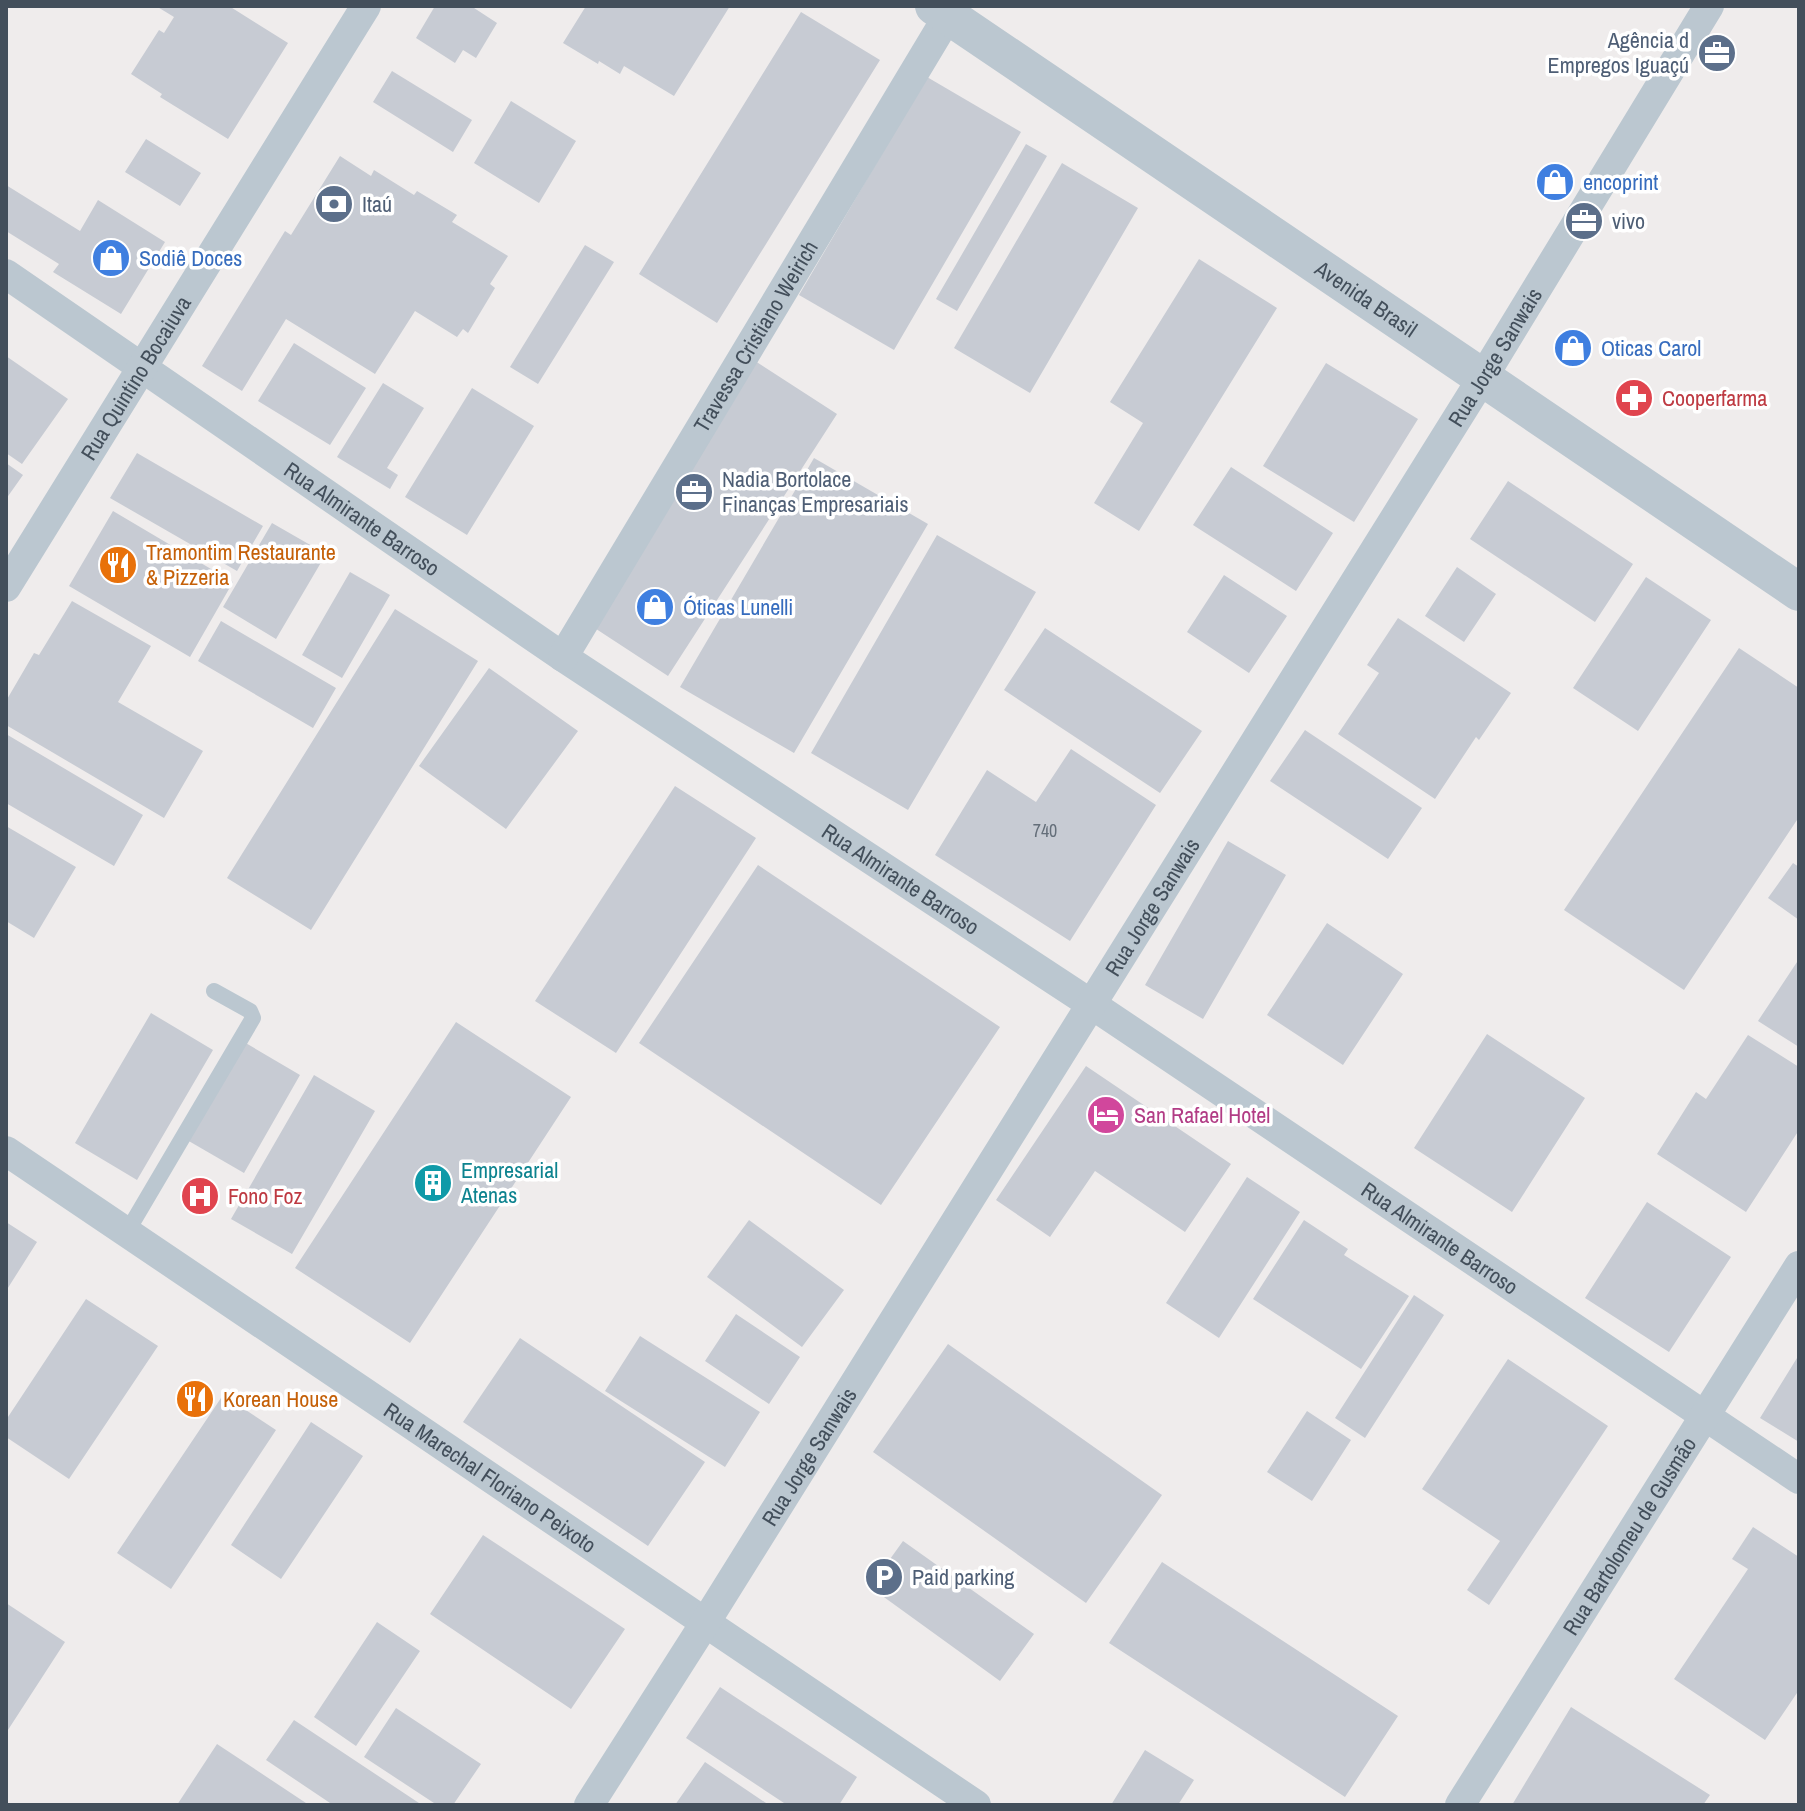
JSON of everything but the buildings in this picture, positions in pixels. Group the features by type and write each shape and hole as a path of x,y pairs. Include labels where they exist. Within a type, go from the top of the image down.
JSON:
{"street":[{"name":"Rua Quintino Bocaiuva","path":"6,587 366,6"},
{"name":"Rua Jorge Sanwais","path":"589,1805 1483,377 1709,6"},
{"name":"Avenida Brasil","path":"941,11 1799,592"},
{"name":"Travessa Cristiano Weirich","path":"563,657 941,11"},
{"name":"Rua Almirante Barroso","path":"6,274 563,657 1091,1004 1799,1479"},
{"name":"Rua Marechal Floriano Peixoto","path":"6,1151 976,1805"},
{"name":"Rua Bartolomeu de Gusmão","path":"1460,1805 1799,1266"}],"lane":[{"path":"127,1232 253,1018 250,1011 214,991"}],"place":[{"name":"Agência d Empregos Iguaçú","path":"1717,53"},
{"name":"encoprint","path":"1555,182"},
{"name":"Itaú","path":"334,204"},
{"name":"vivo","path":"1584,221"},
{"name":"Sodiê Doces","path":"111,258"},
{"name":"Oticas Carol","path":"1573,348"},
{"name":"Cooperfarma","path":"1634,398"},
{"name":"Nadia Bortolace Finanças Empresariais","path":"694,492"},
{"name":"Tramontim Restaurante & Pizzeria","path":"118,565"},
{"name":"Óticas Lunelli","path":"655,607"},
{"name":"San Rafael Hotel","path":"1106,1115"},
{"name":"Empresarial Atenas","path":"433,1183"},
{"name":"Fono Foz","path":"200,1196"},
{"name":"Korean House","path":"195,1399"},
{"name":"Paid parking","path":"884,1577"}]}
